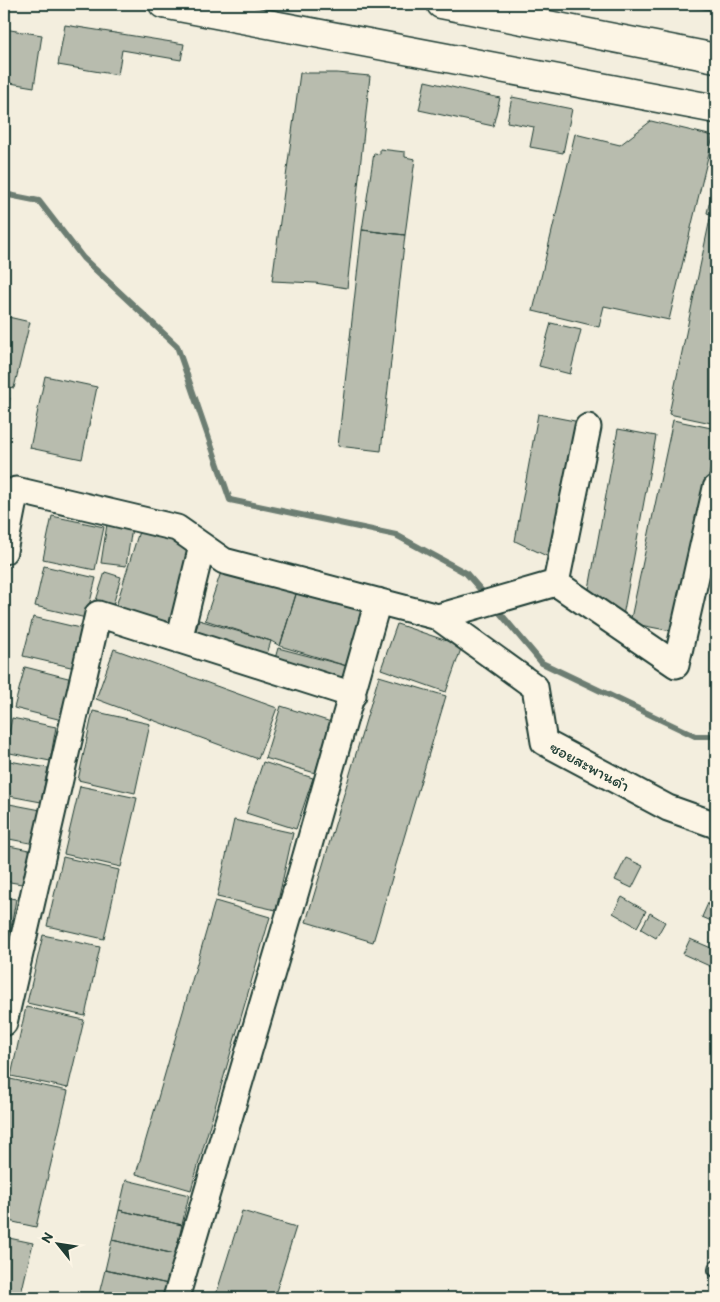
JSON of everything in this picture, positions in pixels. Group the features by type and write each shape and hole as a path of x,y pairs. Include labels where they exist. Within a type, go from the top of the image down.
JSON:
{"main road":[{"path":"163,4 716,109"},
{"path":"441,4 716,58"}],"street":[{"path":"556,583 588,427"},
{"path":"556,583 676,665 716,488"},
{"name":"ซอยสะพานดำ","path":"4,550 16,490 177,528 224,561 438,617 535,687 544,742 668,808 716,825"},
{"path":"179,640 202,546"},
{"path":"438,617 556,583"},
{"path":"176,1298 378,601"},
{"path":"4,1023 98,614 352,695"}],"building":[{"path":"658,4 706,4 705,9"},
{"path":"706,4 716,4 716,11 705,9"},
{"path":"65,25 184,44 181,60 122,50 118,75 58,65"},
{"path":"4,29 42,35 34,87 4,82"},
{"path":"300,73 337,73 370,76 347,288 315,283 272,281"},
{"path":"425,81 500,98 493,126 419,110"},
{"path":"512,97 572,109 563,153 530,147 534,127 507,122"},
{"path":"651,121 713,136 669,320 604,306 599,327 533,311 575,134 620,145"},
{"path":"380,149 405,152 405,157 415,159 405,235 362,230 374,153 380,154"},
{"path":"716,174 716,216 707,213"},
{"path":"710,219 716,220 716,424 669,414"},
{"path":"362,230 405,235 381,451 338,446"},
{"path":"4,316 30,322 14,388 4,386"},
{"path":"551,323 581,330 570,374 539,366"},
{"path":"45,376 97,387 82,459 30,448"},
{"path":"4,397 10,398 4,426"},
{"path":"538,414 580,422 555,560 515,541"},
{"path":"673,420 716,429 716,443 676,632 630,623"},
{"path":"618,429 656,436 623,616 589,589"},
{"path":"52,516 104,527 95,570 43,559"},
{"path":"107,524 132,528 126,566 101,563"},
{"path":"140,528 195,544 168,633 113,616"},
{"path":"44,566 96,578 86,618 35,606"},
{"path":"222,569 297,591 280,646 271,641 205,620"},
{"path":"105,572 121,577 111,612 94,607"},
{"path":"297,591 364,612 347,666 280,646"},
{"path":"33,617 84,629 75,668 23,656"},
{"path":"199,620 271,641 264,664 192,644"},
{"path":"397,624 462,646 446,692 381,669"},
{"path":"278,648 347,666 342,687 272,669"},
{"path":"114,649 277,708 258,759 96,699"},
{"path":"25,667 72,679 62,720 14,708"},
{"path":"379,676 446,696 373,942 306,922"},
{"path":"281,706 331,722 315,773 265,758"},
{"path":"93,711 150,724 135,793 78,780"},
{"path":"12,718 56,727 50,761 5,752"},
{"path":"4,760 48,768 41,802 4,795"},
{"path":"263,762 313,778 296,829 246,813"},
{"path":"80,786 137,798 121,867 64,854"},
{"path":"4,803 41,810 35,844 4,838"},
{"path":"234,820 293,833 276,910 217,897"},
{"path":"4,845 34,851 28,885 4,881"},
{"path":"63,857 119,870 104,939 47,926"},
{"path":"626,858 643,866 632,888 615,880"},
{"path":"4,897 16,899 10,933 4,932"},
{"path":"622,897 646,911 637,927 613,913"},
{"path":"215,901 270,917 191,1190 136,1174"},
{"path":"709,901 716,905 716,923 702,917"},
{"path":"650,913 665,922 656,938 641,929"},
{"path":"43,935 100,947 85,1016 27,1003"},
{"path":"690,939 716,950 716,969 683,954"},
{"path":"26,1007 84,1020 68,1088 11,1076"},
{"path":"10,1079 68,1091 36,1227 4,1220 4,1109"},
{"path":"126,1180 189,1195 182,1225 119,1210"},
{"path":"119,1210 182,1225 175,1254 112,1240"},
{"path":"242,1211 296,1227 274,1298 215,1298"},
{"path":"4,1237 33,1243 20,1298 4,1298"},
{"path":"112,1240 175,1254 168,1284 105,1270"},
{"path":"105,1270 168,1284 164,1298 98,1298"}],"waterway":[{"path":"4,194 39,201 83,258 177,346 230,500 396,535 466,573 487,597"},
{"path":"495,607 542,663 695,736 716,736"}]}
